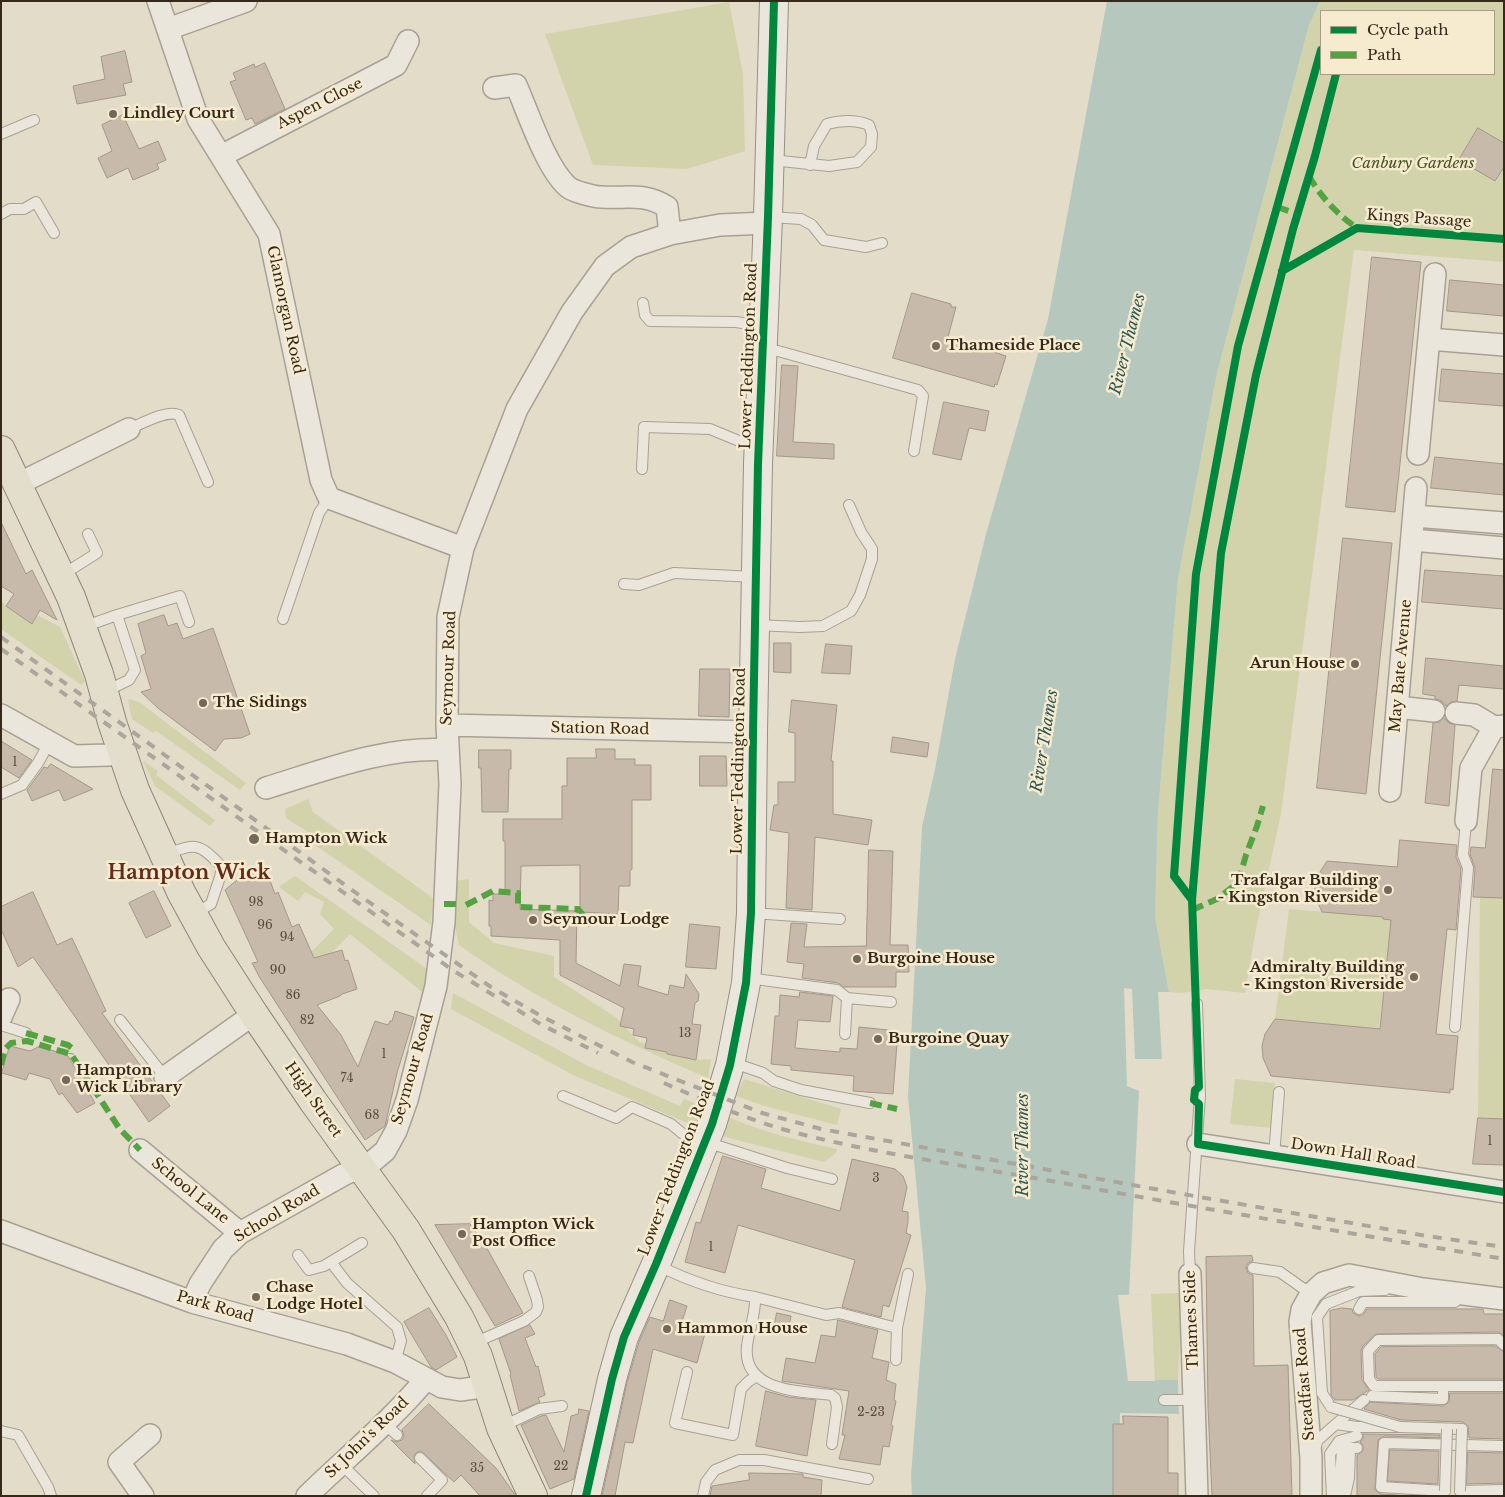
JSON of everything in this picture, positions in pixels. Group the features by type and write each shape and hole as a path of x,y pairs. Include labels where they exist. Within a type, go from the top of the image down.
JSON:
{"main road":[{"name":"High Street","path":"1,450 61,576 83,628 106,694 121,752 135,790 193,914 254,1014 313,1101 401,1222 429,1265 473,1344 500,1428 533,1496"}],"street":[{"name":"Glamorgan Road","path":"158,1 198,119 269,234 321,480 329,498"},
{"path":"168,29 246,1"},
{"name":"Lower Teddington Road","path":"586,1496 612,1379 624,1337 704,1146 730,1062 747,978 751,913 759,446 774,1"},
{"name":"Aspen Close","path":"221,156 396,65 408,42"},
{"path":"494,88 516,85 550,164 569,188 599,197 635,196 656,200 667,208 670,234"},
{"name":"Seymour Road","path":"362,1167 384,1151 396,1131 407,1100 436,986 444,913 450,784 447,725 448,617 464,548 517,410 572,312 605,266 631,247 670,234 720,225 768,220"},
{"path":"1418,454 1435,274"},
{"path":"1429,339 1504,346"},
{"path":"18,484 129,429"},
{"name":"May Bate Avenue","path":"1390,791 1416,488"},
{"path":"329,498 464,548"},
{"path":"1414,516 1504,523"},
{"path":"1412,540 1504,548"},
{"path":"1397,707 1434,711"},
{"path":"1456,713 1474,715 1499,726 1471,768 1466,821"},
{"path":"1,714 74,756 109,755 121,752"},
{"name":"Station Road","path":"447,725 753,732"},
{"path":"266,788 392,752 426,749 448,750"},
{"path":"165,1077 254,1014"},
{"name":"Down Hall Road","path":"1198,1144 1504,1192"},
{"name":"School Lane","path":"140,1150 240,1232"},
{"name":"School Road","path":"192,1302 200,1284 223,1249 240,1232 343,1175 362,1167"},
{"name":"Park Road","path":"1,1231 192,1302 331,1339 395,1362 426,1380 451,1389 472,1389 488,1386"},
{"name":"Thames Side","path":"1190,1274 1197,1496"},
{"path":"1311,1294 1323,1283 1348,1275 1423,1289 1504,1299"},
{"name":"Steadfast Road","path":"1311,1294 1302,1310 1300,1322 1312,1458 1312,1496"},
{"name":"St John's Road","path":"307,1496 340,1463 391,1430 426,1380"},
{"path":"143,1496 119,1462 150,1435"}],"lane":[{"path":"1,134 34,120"},
{"path":"770,160 810,165 829,166 857,162 871,147 872,134 869,125 859,121 840,120 827,124 814,146 810,165"},
{"path":"1,214 10,209 24,209 36,202 54,233"},
{"path":"768,220 801,219 812,225 824,240 866,247 882,242"},
{"path":"643,303 645,314 650,321 736,322 763,338 778,352 918,390 923,396 914,451"},
{"path":"129,429 159,416 175,413 179,415 208,482"},
{"path":"642,469 644,427 710,429 739,441 759,446"},
{"path":"283,618 319,513 329,498"},
{"path":"755,625 823,626 851,611 860,595 872,559 872,549 861,532 849,505"},
{"path":"61,576 97,553 88,534"},
{"path":"624,584 639,585 674,573 756,577"},
{"path":"83,628 117,615 180,596 190,622"},
{"path":"106,694 129,680 135,670 117,615"},
{"path":"2,790 22,785 38,763 49,743"},
{"path":"1455,1027 1468,868 1463,855 1466,821"},
{"path":"164,855 186,847 198,847 206,850 222,867 211,904 193,914"},
{"path":"751,913 840,919"},
{"path":"747,978 838,990 847,998 891,1002"},
{"path":"845,1034 847,998"},
{"name":"Thames Side","path":"1190,1274 1189,1251 1200,1096 1196,1004"},
{"path":"120,1020 165,1077"},
{"path":"1,1025 26,1033"},
{"path":"730,1062 763,1073 774,1081 801,1090 870,1104"},
{"path":"1274,1156 1279,1092"},
{"path":"563,1096 616,1118 632,1107 671,1124 704,1146 832,1179"},
{"path":"298,1255 309,1270 324,1266 362,1243"},
{"path":"331,1262 347,1283 396,1327 401,1341 395,1362"},
{"path":"656,1264 690,1280 742,1295 826,1315 839,1314 897,1328"},
{"path":"1253,1268 1280,1272 1311,1294"},
{"path":"896,1360 897,1328 908,1274"},
{"path":"473,1344 524,1321 536,1312 538,1307 537,1300 529,1276"},
{"path":"1400,1427 1331,1406 1322,1392 1317,1317 1326,1304 1359,1290 1423,1289"},
{"path":"755,1297 753,1319 747,1347 748,1366 769,1385 831,1395 835,1398 838,1406 832,1444"},
{"path":"1358,1309 1363,1302 1476,1302 1504,1299"},
{"path":"1504,1345 1498,1339 1378,1340 1368,1351 1369,1379 1374,1386 1504,1386"},
{"path":"687,1372 675,1423 733,1435 741,1389 757,1376"},
{"path":"1312,1458 1318,1440 1368,1398 1443,1398 1443,1386"},
{"path":"1164,1400 1195,1400"},
{"path":"500,1428 539,1409 562,1406"},
{"path":"1336,1424 1357,1427 1462,1430 1460,1491 1504,1490"},
{"path":"1447,1429 1445,1491 1381,1487 1384,1443 1504,1446"},
{"path":"1,1431 18,1435 48,1486 51,1496"},
{"path":"1332,1496 1330,1454 1339,1441 1357,1436"},
{"path":"1339,1496 1342,1449 1353,1448 1345,1496"},
{"path":"420,1458 442,1480 427,1496"},
{"path":"703,1496 706,1482 715,1470 739,1460 764,1460 868,1479"},
{"path":"340,1463 374,1496"}],"green space":[{"name":"Canbury Gardens","path":"1320,1 1504,1 1504,262 1354,250 1281,814 1256,929 1245,993 1206,989 1182,993 1169,992 1155,917 1158,812 1178,579 1217,373 1309,25"},
{"path":"729,2 743,74 745,151 687,169 593,165 545,34"},
{"path":"1,602 29,619 39,616 60,627 85,681 81,685 1,629"},
{"path":"130,699 139,702 246,783 240,790 156,731 153,733 132,719 128,701"},
{"path":"143,761 158,771 156,775 215,820 210,826 155,786"},
{"path":"308,799 313,812 433,898 431,925 312,843 311,834 286,818 285,809"},
{"path":"295,876 430,971 426,995 350,934 317,968 306,957 334,929 320,914 324,902 305,892 298,901 279,887"},
{"path":"469,879 469,922 494,943 554,956 554,977 617,1018 639,1042 696,1060 711,1059 708,1078 580,1018 518,984 459,945 454,922 455,881"},
{"path":"1480,897 1504,898 1504,1119 1478,1118"},
{"path":"1289,909 1383,917 1399,921 1390,930 1379,1029 1275,1019"},
{"path":"453,993 586,1065 680,1106 684,1099 699,1105 704,1111 702,1129 575,1076 451,1009"},
{"path":"744,1079 841,1109 837,1125 764,1106 736,1096"},
{"path":"1235,1079 1275,1083 1272,1128 1230,1124"},
{"path":"728,1117 781,1136 837,1149 836,1153 824,1162 717,1135"},
{"path":"1182,1293 1178,1380 1155,1381 1151,1294"}],"water":[{"name":"River Thames","path":"1107,1 1320,1 1309,25 1217,373 1178,579 1158,812 1155,917 1169,992 1172,1078 1139,1091 1129,1295 1151,1294 1155,1380 1178,1380 1179,1414 1120,1413 1119,1496 912,1496 911,1475 926,1288 908,1096 922,827 935,769 955,659 986,534 1048,319"}],"pier":[{"path":"1124,988 1132,989 1135,1059 1162,1059 1158,992 1171,992 1175,1078 1169,1088 1139,1091 1127,1086"},
{"path":"1151,1294 1155,1381 1128,1381 1118,1295"}],"building":[{"path":"125,51 132,82 123,84 126,95 77,104 73,86 105,79 101,57"},
{"path":"265,63 285,109 255,124 252,118 246,120 230,82 236,80 233,73 254,64 255,67"},
{"path":"123,115 139,149 158,141 166,160 157,164 159,169 133,180 128,168 107,178 98,158 112,151 102,125"},
{"path":"1478,128 1504,143 1504,167 1495,181 1459,160"},
{"path":"1372,257 1421,262 1395,512 1346,507"},
{"path":"1450,280 1504,285 1504,316 1447,311"},
{"name":"Thameside Place","path":"912,293 951,304 951,307 956,307 948,337 1006,356 997,385 995,384 994,387 893,358"},
{"path":"782,365 798,366 793,442 834,444 834,459 777,456"},
{"path":"1442,369 1504,374 1504,406 1439,401"},
{"path":"944,402 989,411 985,431 969,428 961,460 933,454"},
{"path":"1435,457 1504,464 1504,495 1431,488"},
{"path":"1,522 26,574 32,570 57,620 40,610 32,624 6,606 14,594 1,586"},
{"path":"1343,538 1392,543 1366,794 1317,788"},
{"path":"1425,570 1504,576 1504,609 1422,602"},
{"path":"164,615 168,626 177,623 183,639 213,628 250,734 241,738 224,739 215,751 159,709 141,692 151,689 141,656 146,653 138,624"},
{"path":"774,643 791,643 791,673 774,672"},
{"path":"826,644 852,646 850,674 822,673"},
{"path":"1426,658 1504,666 1504,689 1459,685 1457,701 1451,702 1446,706 1442,701 1435,699 1435,696 1423,694"},
{"path":"700,669 730,669 729,717 699,716"},
{"path":"792,700 837,705 831,761 833,761 833,814 872,820 868,845 815,837 812,910 786,908 789,833 770,830 774,805 778,805 778,782 795,782 795,733 789,732"},
{"path":"1444,718 1449,723 1455,725 1449,806 1425,803 1433,723 1439,722"},
{"path":"893,737 929,743 927,757 891,752"},
{"path":"1,741 32,760 19,778 1,767"},
{"path":"596,749 615,749 615,759 635,759 635,765 651,765 651,800 632,800 632,869 630,871 630,886 619,886 618,914 580,912 580,865 521,866 520,909 577,911 576,963 620,986 624,964 641,966 638,986 668,995 670,985 684,988 686,974 699,994 698,1001 695,1003 692,1024 701,1025 696,1060 645,1048 647,1038 633,1035 634,1029 620,1026 624,1008 560,975 560,940 491,936 489,900 493,901 493,894 505,894 503,819 562,819 562,786 567,786 567,758 596,758"},
{"path":"479,750 511,750 508,812 482,812"},
{"path":"700,756 726,756 727,786 700,786"},
{"path":"51,764 93,789 64,801 59,790 32,801 27,790 44,767 47,768"},
{"path":"1493,769 1504,770 1504,898 1473,897 1475,868 1470,854 1471,847 1485,848"},
{"name":"Admiralty Building - Kingston Riverside","path":"1400,840 1457,845 1456,857 1461,869 1456,930 1447,929 1436,1034 1458,1036 1453,1090 1450,1089 1450,1093 1271,1076 1263,1058 1262,1046 1265,1034 1275,1019 1380,1029 1391,920 1383,919 1383,917 1322,912 1315,896 1315,884 1318,875 1327,861 1397,867"},
{"path":"869,850 893,851 890,945 908,945 909,972 896,972 896,987 844,987 838,983 802,978 804,964 787,962 791,923 807,924 804,947 866,946"},
{"path":"254,870 258,879 268,875 275,894 278,892 292,927 299,924 314,958 342,950 345,961 348,960 357,989 317,1005 341,1035 358,1067 375,1021 388,1025 392,1021 395,1011 414,1017 397,1073 385,1126 365,1140 252,963 258,962 225,890 242,876"},
{"path":"154,891 171,926 146,938 129,903"},
{"path":"33,892 57,945 72,938 106,1011 102,1013 170,1106 149,1122 33,957 18,967 1,929 1,907"},
{"path":"690,924 720,927 716,969 686,967"},
{"name":"Burgoine Quay","path":"800,992 833,996 830,1022 798,1020 795,1048 840,1052 840,1048 857,1049 859,1027 898,1031 893,1094 853,1091 854,1076 791,1070 791,1066 771,1064 775,1016 779,1016 780,995 799,997"},
{"name":"Hampton Wick Library","path":"10,1046 30,1051 40,1046 68,1056 95,1103 77,1113 62,1093 59,1095 50,1079 29,1073 26,1080 2,1073"},
{"path":"1478,1118 1504,1119 1504,1165 1473,1164"},
{"path":"723,1156 766,1169 761,1188 840,1211 852,1159 895,1169 903,1176 907,1187 902,1211 908,1212 906,1233 911,1235 889,1307 883,1305 881,1317 842,1307 855,1260 738,1225 725,1273 685,1262 696,1222 700,1223"},
{"path":"470,1224 484,1243 523,1313 495,1326 435,1225"},
{"path":"1252,1256 1253,1261 1248,1263 1246,1267 1248,1273 1253,1275 1254,1366 1288,1365 1292,1496 1212,1496 1208,1407 1206,1257"},
{"path":"670,1300 687,1306 681,1325 705,1333 697,1363 653,1349 633,1443 625,1442 615,1496 602,1496 627,1383 639,1342 650,1317 663,1321"},
{"path":"429,1308 457,1357 436,1370 431,1367 404,1322"},
{"path":"1342,1308 1352,1309 1353,1313 1359,1316 1363,1315 1367,1309 1483,1309 1484,1314 1504,1314 1504,1335 1498,1332 1376,1334 1363,1346 1361,1351 1362,1380 1369,1390 1353,1400 1335,1400 1331,1395 1330,1311"},
{"path":"777,1313 791,1316 788,1331 774,1328"},
{"path":"838,1320 878,1330 872,1358 889,1362 886,1380 896,1384 894,1400 896,1401 889,1447 883,1446 880,1465 839,1459 845,1435 842,1435 849,1391 782,1381 786,1358 815,1363 821,1335 835,1337"},
{"path":"530,1325 535,1334 525,1338 536,1367 538,1366 545,1395 538,1398 540,1402 519,1411 511,1374 499,1339"},
{"path":"1495,1346 1504,1352 1504,1379 1378,1379 1376,1377 1375,1354 1381,1347"},
{"path":"766,1391 788,1397 816,1400 807,1456 756,1446"},
{"path":"1450,1393 1504,1393 1504,1439 1469,1438 1468,1426 1463,1422 1401,1420 1364,1409 1370,1402 1443,1406 1449,1402"},
{"path":"429,1404 496,1468 516,1496 480,1496 461,1475 454,1482 421,1451 414,1456 415,1464 391,1440 396,1442 402,1440 404,1436 402,1430"},
{"path":"579,1409 589,1411 574,1479 550,1489 521,1425 546,1415 564,1452 571,1416 578,1414"},
{"path":"1123,1416 1168,1417 1168,1473 1178,1473 1178,1496 1113,1496 1113,1424 1123,1424"},
{"path":"1363,1434 1440,1435 1440,1438 1384,1436 1378,1440 1375,1490 1381,1494 1411,1496 1357,1496 1357,1455 1363,1451 1363,1445 1360,1442"},
{"path":"1390,1450 1439,1451 1438,1484 1388,1481"},
{"path":"1468,1452 1504,1453 1504,1483 1467,1484"},
{"path":"749,1473 803,1474 803,1477 822,1480 821,1496 710,1496 712,1486 749,1480"}],"railway":[{"path":"1,637 366,900 491,987 543,1017 632,1062 762,1113 821,1129 1205,1198 1427,1236 1504,1247"},
{"path":"1,649 454,971 542,1025 598,1053"},
{"path":"664,1083 757,1121 789,1131 855,1146 1224,1212 1504,1259"}],"marked path":[{"path":"1309,176 1318,191 1330,205 1357,228"},
{"path":"1277,207 1298,214"},
{"path":"1192,910 1217,899 1238,883 1263,806"},
{"path":"466,905 493,891 518,893 518,907 578,909 591,925"},
{"path":"444,904 457,904"},
{"path":"26,1033 68,1045 72,1048 71,1054"},
{"path":"1,1065 5,1049 11,1043 27,1041 71,1054 119,1128 140,1150"},
{"path":"870,1103 897,1109"}],"cycle path":[{"path":"586,1496 612,1379 624,1337 656,1264 712,1124 730,1065 746,983 751,913 758,464 774,1"},
{"path":"1192,900 1174,876 1196,574 1238,346 1320,54"},
{"path":"1336,75 1315,156 1293,229 1256,375 1221,553 1192,900 1199,1087 1195,1090 1194,1100 1199,1104 1198,1144 1504,1192"},
{"name":"Kings Passage","path":"1282,271 1357,228 1504,239"}],"place":[{"name":"Lindley Court","path":"113,114"},
{"name":"Thameside Place","path":"936,346"},
{"name":"Arun House","path":"1355,664"},
{"name":"The Sidings","path":"203,703"},
{"name":"Hampton Wick","path":"254,839"},
{"name":"Trafalgar Building - Kingston Riverside","path":"1388,890"},
{"name":"Seymour Lodge","path":"533,920"},
{"name":"Burgoine House","path":"857,959"},
{"name":"Admiralty Building - Kingston Riverside","path":"1414,977"},
{"name":"Burgoine Quay","path":"878,1039"},
{"name":"Hampton Wick Library","path":"66,1080"},
{"name":"Hampton Wick Post Office","path":"462,1234"},
{"name":"Chase Lodge Hotel","path":"256,1297"},
{"name":"Hammon House","path":"667,1329"}],"district":[{"name":"Hampton Wick","path":"189,873"}]}
